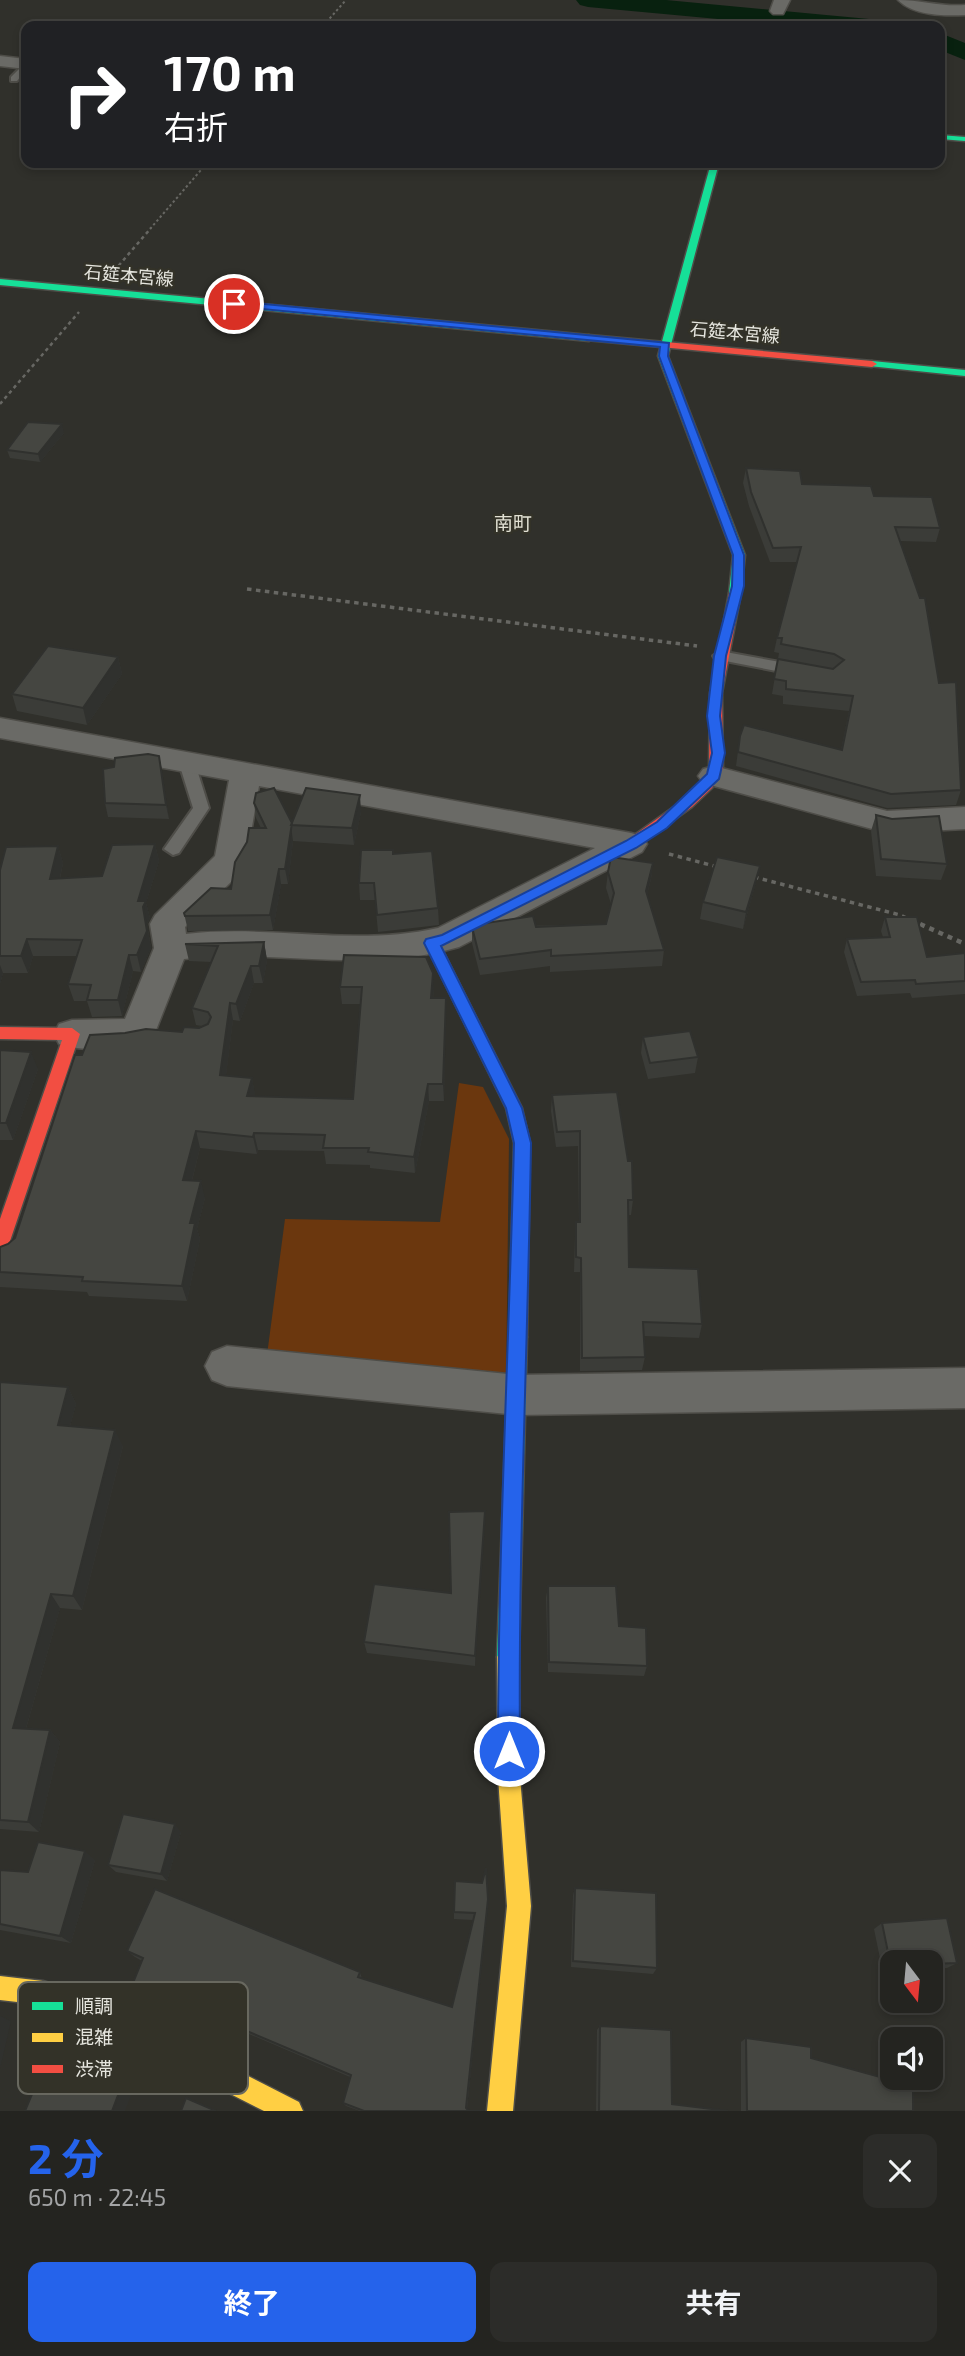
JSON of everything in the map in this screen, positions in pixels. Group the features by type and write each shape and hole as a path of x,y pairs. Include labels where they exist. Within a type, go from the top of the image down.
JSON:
{"street":[{"path":"906,0 917,7 965,10"},
{"path":"0,61 21,63"},
{"path":"945,138 965,139"},
{"path":"171,948 197,943 325,949 401,947 432,943 447,938 631,844 662,825 714,776 719,753 714,716 721,652 738,586 739,555 663,356 714,168"},
{"name":"石筵本宮線","path":"0,282 427,320 965,373"},
{"path":"0,728 186,760 631,844"},
{"path":"0,1033 151,1034 171,948 167,924 222,872 231,856 246,772"},
{"path":"714,776 887,822 965,818"},
{"path":"432,943 514,1108 522,1143 517,1395 508,1633 509,1777 519,1906 500,2111"},
{"path":"0,1244 72,1034"},
{"path":"226,1366 517,1395 965,1388"},
{"path":"0,1988 18,1988"},
{"path":"248,2089 290,2111"}],"lane":[{"path":"14,79 21,70"},
{"path":"721,652 817,674"},
{"path":"173,849 201,808 186,760"}],"path":[{"path":"327,21 345,0"},
{"path":"0,404 203,168"},
{"path":"247,589 721,652"},
{"path":"631,844 725,869"},
{"path":"752,876 900,915 965,944"}],"shaded area":[{"path":"459,1083 483,1087 509,1139 506,1387 267,1355 285,1219 440,1222"}],"building":[{"path":"28,422 62,424 38,454 7,450"},
{"path":"746,468 800,471 802,484 871,486 874,496 932,497 940,528 895,527 920,598 925,598 939,683 956,682 961,790 891,794 738,752 744,725 842,750 853,696 786,689 786,681 774,679 778,659 833,669 844,660 834,654 781,644 782,638 777,638 801,547 773,548 751,492"},
{"path":"48,646 118,657 83,708 12,694"},
{"path":"148,754 159,756 166,805 105,803 103,769 114,767 115,758"},
{"path":"274,788 292,823 285,869 279,869 270,915 185,916 184,913 211,888 231,889 235,862 247,842 249,828 266,828 254,803 256,793"},
{"path":"306,788 360,795 352,828 291,825"},
{"path":"876,815 892,819 939,816 947,864 881,859"},
{"path":"155,844 138,901 146,901 143,907 147,931 137,955 129,955 118,1000 87,1000 91,985 68,984 82,940 27,939 21,956 0,956 0,870 6,847 58,846 50,879 102,876 112,845"},
{"path":"361,850 393,850 393,854 432,851 438,908 377,915 374,883 359,883"},
{"path":"611,857 653,863 646,891 664,950 551,956 551,950 480,959 472,927 479,924 533,916 536,927 606,924 614,893 608,872"},
{"path":"717,857 760,866 746,912 703,902"},
{"path":"885,917 917,917 927,957 965,953 965,981 916,984 915,980 861,982 847,939 890,937"},
{"path":"264,942 259,966 251,966 236,1004 230,1003 220,1075 252,1078 247,1096 353,1099 362,987 340,987 344,955 426,957 433,973 431,998 446,998 443,1084 428,1084 414,1157 368,1152 369,1148 323,1148 325,1135 254,1133 253,1137 196,1131 183,1180 201,1181 190,1223 195,1223 182,1286 82,1281 83,1277 0,1272 0,1247 15,1238 75,1055 82,1055 90,1035 146,1029 182,1032 184,1027 199,1028 208,1024 211,1017 208,1012 192,1008 218,946 185,944"},
{"path":"690,1031 698,1057 650,1063 643,1037"},
{"path":"0,1050 31,1052 6,1123 0,1123"},
{"path":"617,1092 628,1161 632,1161 633,1200 628,1200 629,1267 698,1269 702,1324 643,1322 645,1357 582,1358 581,1258 576,1257 576,1222 580,1222 580,1131 557,1132 552,1095"},
{"path":"0,1382 68,1387 58,1425 115,1430 73,1596 51,1594 13,1728 50,1730 28,1822 0,1820"},
{"path":"485,1511 475,1656 364,1642 374,1584 451,1593 449,1512"},
{"path":"548,1586 616,1586 619,1626 646,1628 647,1666 549,1662"},
{"path":"123,1814 175,1824 161,1874 108,1865"},
{"path":"38,1842 85,1851 60,1936 0,1924 0,1870 28,1872"},
{"path":"486,1868 488,1899 466,2108 469,2111 364,2111 343,2103 351,2075 248,2032 248,1982 133,1982 143,1958 127,1951 155,1889 360,1972 358,1977 452,2007 475,1913 454,1912 455,1881 482,1883"},
{"path":"575,1888 656,1893 657,1968 573,1961"},
{"path":"947,1918 957,1963 943,1964 943,1950 888,1950 882,1923"},
{"path":"600,2026 671,2030 672,2104 728,2111 599,2111"},
{"path":"746,2038 811,2047 811,2058 880,2077 880,2090 913,2090 913,2111 747,2111"},
{"path":"32,2094 118,2094 112,2111 25,2111"},
{"path":"186,2098 216,2111 181,2111"}],"waterway":[{"path":"588,0 815,21"},
{"path":"945,43 965,52"}],"traffic: fast":[{"path":"945,137 965,139"},
{"path":"714,168 663,356 739,555 735,593"},
{"path":"0,282 589,338"},
{"path":"872,364 965,373"},
{"path":"508,1657 518,1337"}],"traffic: slow":[{"path":"500,2111 519,1906 509,1777 508,1657"},
{"path":"0,1988 18,1990"},
{"path":"248,2090 290,2111"}],"traffic: jam":[{"path":"589,338 872,364"},
{"path":"631,844 687,804 707,785 716,768 716,693 735,593"},
{"path":"432,943 514,1108 522,1143 518,1337"},
{"path":"0,1033 72,1034 0,1244"}],"district":[{"name":"南町","path":"513,522"}],"route":[{"path":"234,304 427,320 666,345 663,356 739,555 738,586 720,656 714,716 719,753 714,776 662,825 631,844 447,938 432,943 514,1108 522,1143 517,1395 508,1620 509,1751"}]}
